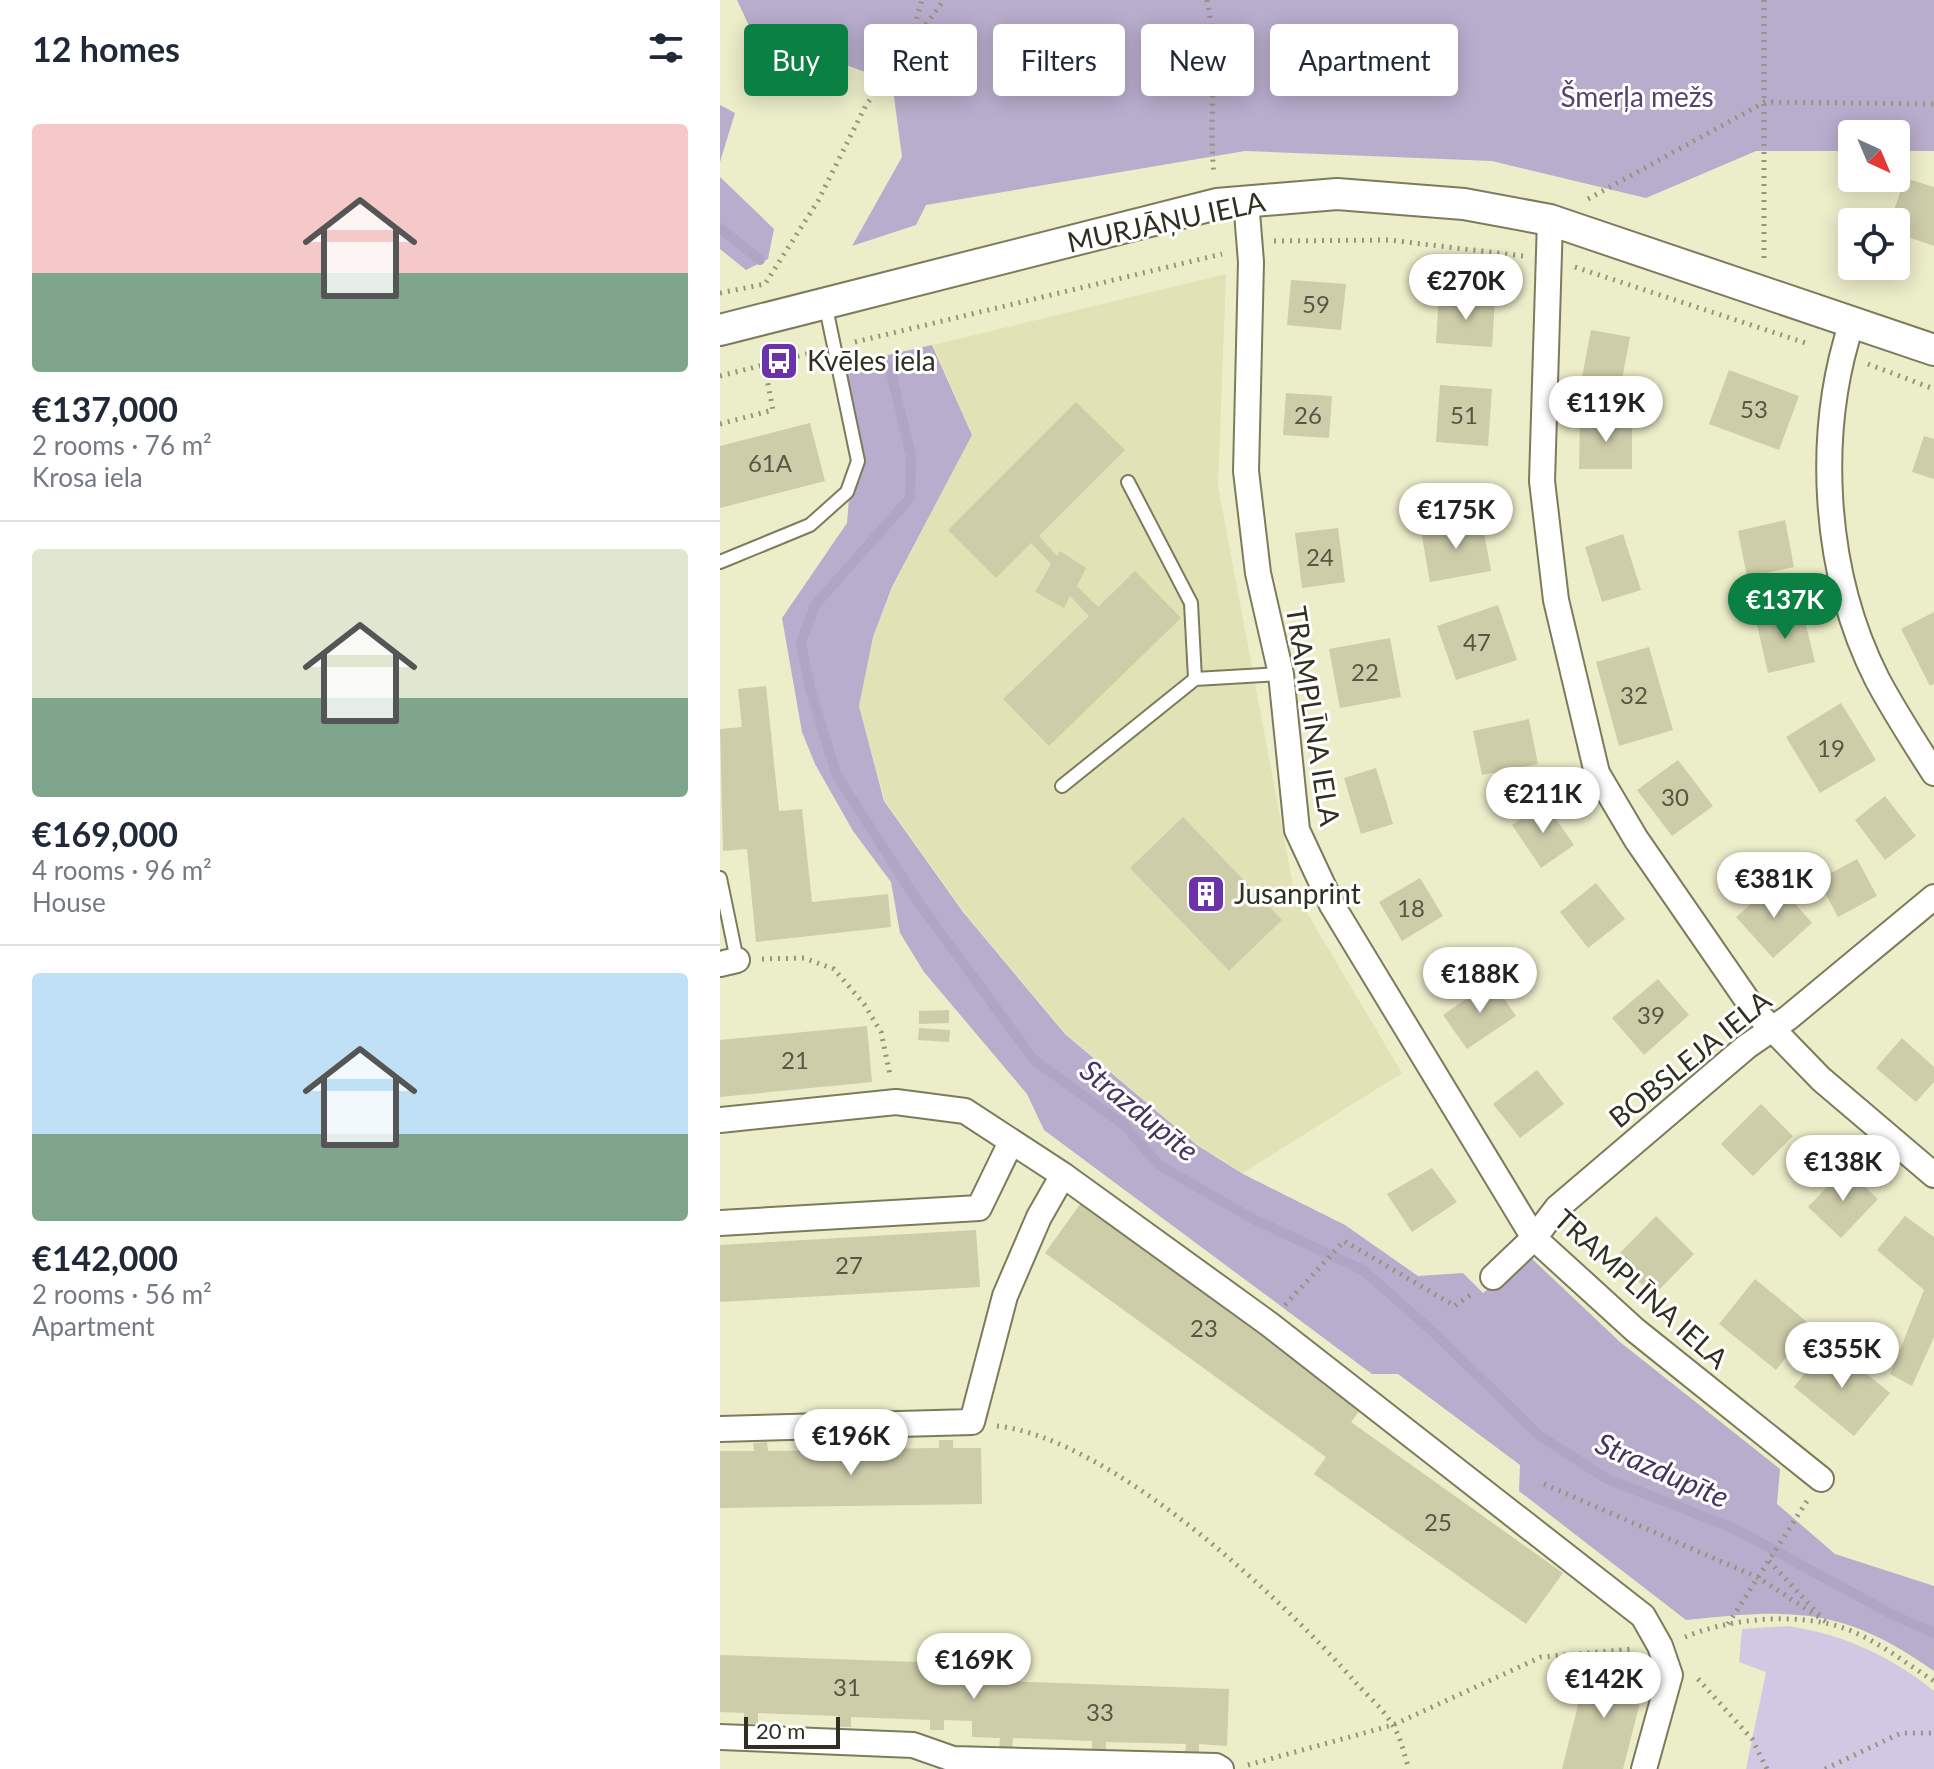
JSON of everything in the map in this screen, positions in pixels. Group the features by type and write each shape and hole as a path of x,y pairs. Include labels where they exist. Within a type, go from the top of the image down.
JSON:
{"street":[{"name":"MURJĀŅU IELA","path":"720,330 1231,202 1337,194 1464,204 1550,220 1934,350"},
{"name":"TRAMPLĪNA IELA","path":"1231,202 1250,241 1246,471 1258,573 1281,674 1297,830 1332,905 1534,1238 1635,1330 1821,1479"},
{"path":"1550,220 1542,481 1556,600 1597,773 1673,894 1771,1029 1831,1088 1934,1175"},
{"path":"1852,322 1833,392 1829,469 1834,533 1850,610 1877,677 1934,773"},
{"name":"BOBSLEJA IELA","path":"1493,1277 1534,1238 1557,1208 1934,897"},
{"path":"720,1120 896,1102 965,1111 1063,1175 1269,1324 1643,1616 1660,1646 1670,1675 1644,1769"},
{"path":"720,1223 979,1208 1011,1142"},
{"path":"720,1429 972,1422 1005,1296 1039,1217 1063,1175"},
{"path":"720,1737 913,1745 953,1764 1218,1767"}],"lane":[{"path":"720,562 810,525 847,492 858,461 825,303"},
{"path":"1128,482 1191,603 1195,679"},
{"path":"1062,786 1195,679 1281,674"},
{"path":"720,878 728,962"}],"path":[{"path":"915,24 922,0"},
{"path":"926,24 944,0"},
{"path":"1207,0 1213,28 1211,146 1231,202"},
{"path":"1763,291 1764,0"},
{"path":"720,293 765,284 818,201 873,96"},
{"path":"1550,220 1765,102 1934,104"},
{"path":"720,376 1223,254 1250,241 1389,240 1549,259 1841,354 1934,389"},
{"path":"720,424 773,410 764,364"},
{"path":"728,962 804,958 834,969 864,1004 881,1032 896,1102"},
{"path":"1287,1303 1344,1241 1455,1306 1493,1277"},
{"path":"972,1422 1019,1428 1076,1451 1127,1480 1278,1600 1393,1725 1409,1769"},
{"path":"1727,1625 1821,1479"},
{"path":"1544,1484 1759,1578 1827,1623 1877,1644 1934,1681"},
{"path":"1770,1559 1827,1623"},
{"path":"1218,1767 1244,1766 1393,1725 1541,1657 1660,1646 1709,1627 1774,1619 1827,1623"},
{"path":"1660,1646 1705,1685 1752,1739 1767,1769"},
{"path":"1825,1769 1901,1733 1934,1733"}],"shaded area":[{"path":"1226,274 1218,486 1294,891 1402,1073 1243,1173 1197,1144 1065,1033 964,912 885,801 859,706 873,637 893,587 972,434 933,345"},
{"path":"1788,1626 1865,1648 1901,1667 1934,1691 1934,1769 1746,1769 1766,1672 1739,1662 1742,1629"}],"green space":[{"name":"Šmerļa mežs","path":"737,0 1934,0 1934,151 1910,151 1910,120 1838,120 1838,151 1756,151 1646,198 1492,161 1245,151 926,205 916,225 852,246 902,157 894,96 977,96 977,24 864,24 864,72 848,66 848,24 748,24"},
{"path":"720,105 735,113 720,162"},
{"path":"720,177 774,229 768,259 746,270 720,249"},
{"path":"932,345 972,435 892,587 873,637 859,706 884,801 963,912 1065,1034 1197,1145 1243,1174 1345,1225 1418,1276 1463,1273 1483,1293 1529,1256 1620,1342 1780,1469 1777,1504 1835,1554 1934,1586 1934,1671 1872,1634 1816,1617 1757,1614 1686,1620 1519,1491 1520,1465 1398,1374 1372,1374 1044,1130 1027,1094 924,972 900,933 891,882 853,831 815,764 802,732 782,618 847,523 853,450 844,365"}],"building":[{"path":"1910,180 1934,187 1934,246 1910,238 1910,208 1895,208 1900,192 1910,192"},
{"path":"1291,280 1346,284 1341,330 1287,325"},
{"path":"1439,296 1495,300 1492,347 1436,343"},
{"path":"1591,330 1630,337 1620,390 1581,383"},
{"path":"1729,370 1799,396 1779,450 1709,424"},
{"path":"1440,385 1492,389 1488,446 1436,442"},
{"path":"1286,393 1332,396 1329,438 1283,435"},
{"path":"1076,402 1125,450 1039,536 1057,556 1060,551 1086,568 1077,586 1098,607 1135,571 1181,618 1049,746 1003,699 1089,616 1070,596 1064,608 1035,592 1051,564 1031,543 996,578 948,530"},
{"path":"1580,419 1632,419 1632,469 1579,469"},
{"path":"810,423 825,481 720,508 720,446"},
{"path":"1924,436 1934,439 1934,479 1912,472"},
{"path":"1785,520 1794,567 1747,577 1738,531"},
{"path":"1482,521 1491,571 1430,582 1421,531"},
{"path":"1338,528 1345,582 1302,588 1295,533"},
{"path":"1623,534 1641,590 1602,602 1585,547"},
{"path":"1498,605 1517,660 1456,680 1437,626"},
{"path":"1802,609 1815,662 1768,673 1756,620"},
{"path":"1934,612 1934,684 1930,686 1901,629"},
{"path":"1390,638 1401,697 1340,708 1329,649"},
{"path":"1649,647 1673,730 1619,746 1596,662"},
{"path":"766,686 779,811 802,809 812,902 888,894 891,927 756,942 747,849 723,851 720,729 742,727 738,689"},
{"path":"1841,703 1876,760 1820,793 1786,737"},
{"path":"1529,719 1538,764 1482,775 1473,731"},
{"path":"1678,760 1713,806 1672,836 1637,790"},
{"path":"1376,768 1393,824 1361,834 1344,778"},
{"path":"1885,796 1916,836 1885,860 1855,820"},
{"path":"1545,803 1574,845 1541,868 1512,825"},
{"name":"Jusanprint","path":"1183,817 1282,920 1229,971 1130,868"},
{"path":"1857,859 1877,896 1838,917 1818,880"},
{"path":"1420,878 1443,916 1402,941 1379,902"},
{"path":"1776,882 1812,923 1773,958 1736,917"},
{"path":"1596,883 1625,919 1588,948 1560,912"},
{"path":"1658,979 1689,1015 1644,1055 1612,1018"},
{"path":"1492,981 1516,1016 1467,1049 1443,1015"},
{"path":"949,1010 949,1023 919,1024 919,1011"},
{"path":"867,1026 872,1082 720,1097 720,1040"},
{"path":"919,1028 950,1030 949,1042 918,1040"},
{"path":"1902,1038 1934,1067 1934,1082 1916,1102 1876,1068"},
{"path":"1537,1070 1564,1104 1520,1138 1493,1104"},
{"path":"1761,1104 1793,1136 1753,1176 1721,1144"},
{"path":"1432,1168 1457,1202 1412,1232 1387,1194"},
{"path":"1845,1168 1878,1199 1841,1238 1808,1207"},
{"path":"1081,1203 1363,1406 1351,1422 1563,1573 1526,1624 1314,1474 1326,1457 1045,1253"},
{"path":"1656,1216 1694,1254 1653,1296 1615,1258"},
{"path":"1905,1216 1934,1237 1934,1337 1912,1386 1890,1374 1924,1290 1877,1250"},
{"path":"976,1230 980,1287 720,1302 720,1245"},
{"path":"1755,1279 1812,1326 1776,1370 1719,1324"},
{"path":"1829,1343 1890,1393 1854,1436 1794,1387"},
{"path":"939,1440 953,1440 953,1448 981,1448 982,1504 720,1508 720,1451 754,1451 753,1443 767,1442 768,1451 847,1450 846,1441 860,1441 861,1449 939,1448"},
{"path":"720,1655 974,1664 974,1680 1229,1689 1227,1746 1199,1744 1199,1756 1185,1755 1186,1744 1106,1742 1106,1753 1092,1752 1092,1741 1013,1738 1012,1749 999,1749 1000,1738 972,1737 972,1721 944,1720 944,1730 930,1730 930,1720 851,1717 851,1727 837,1727 838,1716 758,1713 758,1724 744,1724 744,1713 720,1712"},
{"path":"1588,1665 1646,1679 1623,1769 1562,1769"}],"waterway":[{"name":"Strazdupīte","path":"720,228 760,260"},
{"name":"Strazdupīte","path":"890,368 911,456 910,498 815,605 801,643 810,688 836,774 916,899 1034,1060 1124,1125 1159,1165 1253,1219 1363,1270 1432,1331 1540,1436 1607,1479 1733,1528 1893,1615 1934,1633"}],"place":[{"name":"Kvēles iela","path":"779,361"},
{"name":"Jusanprint","path":"1206,894"}]}
